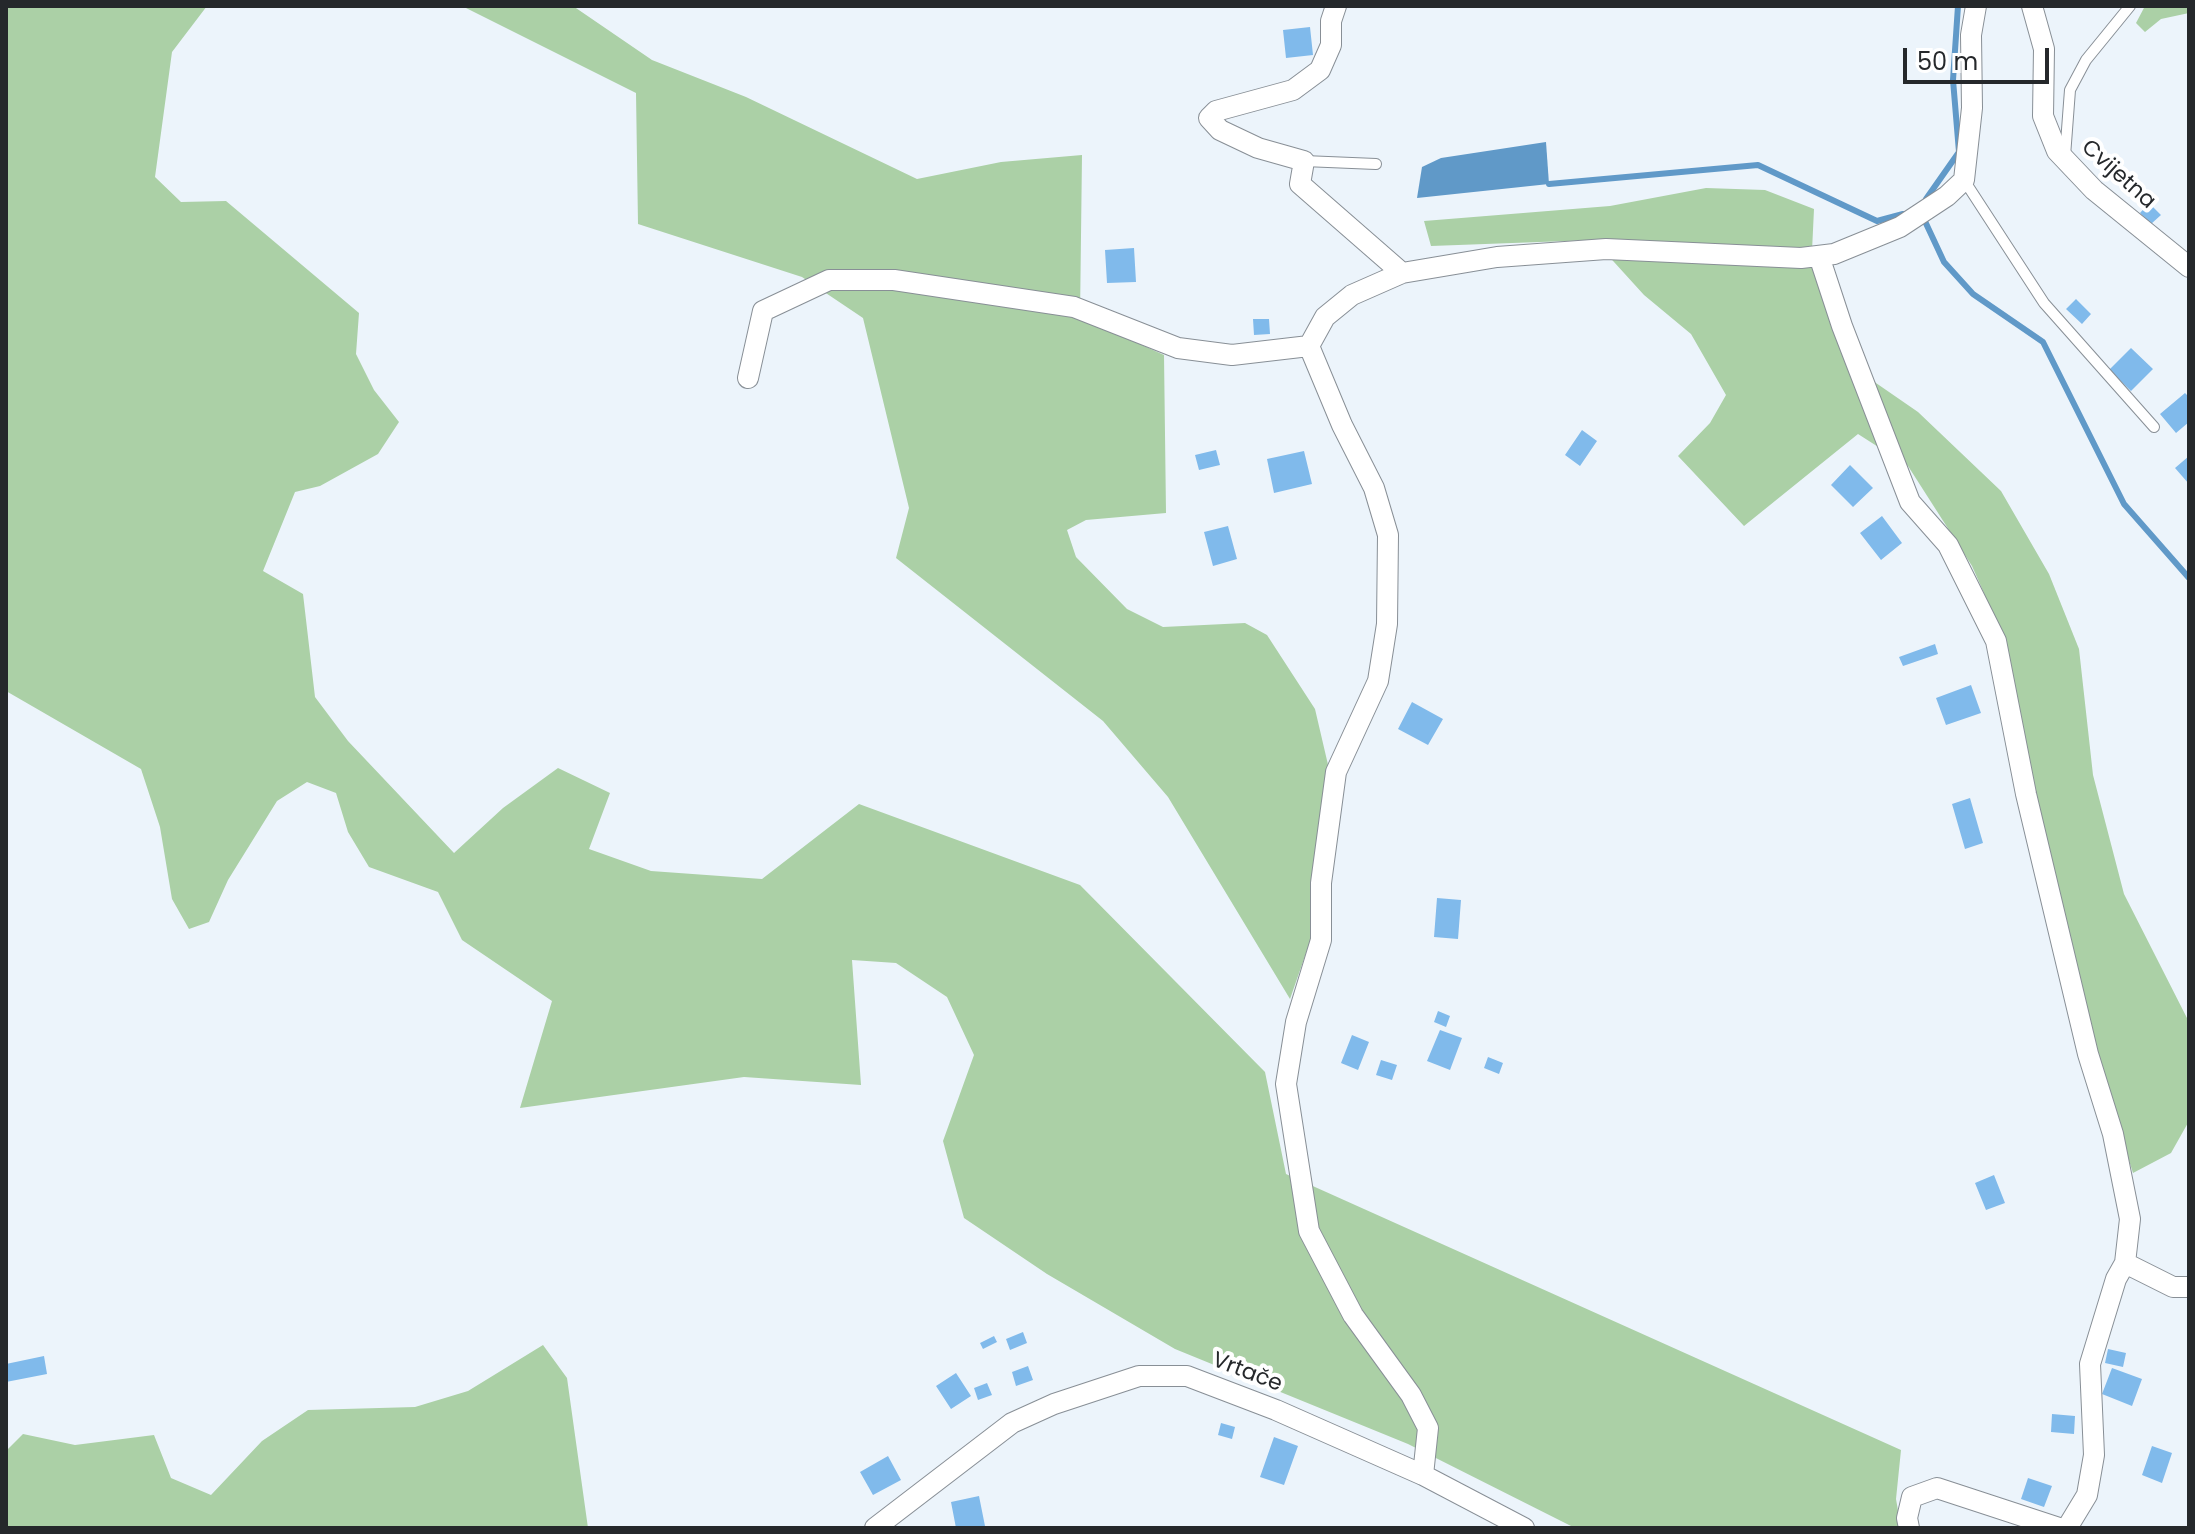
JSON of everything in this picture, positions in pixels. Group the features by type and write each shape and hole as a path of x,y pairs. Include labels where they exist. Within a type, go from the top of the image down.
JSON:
{"street":[{"path":"1336,6 1331,21 1331,45 1320,70 1293,90 1216,111 1209,118 1220,130 1258,148 1304,161 1300,184 1402,273"},
{"path":"1309,346 1325,317 1352,295 1402,273 1497,257 1606,249 1819,256 1834,254 1900,227 1924,213 1964,180 1972,108 1971,35 1976,6"},
{"name":"Cvijetna","path":"2032,6 2044,49 2043,116 2057,151 2094,190 2189,267"},
{"path":"1819,256 1842,326 1910,502 1948,545 1996,641 2026,794 2088,1054 2113,1134 2130,1219 2125,1263 2101,1319 2090,1364 2094,1455 2087,1495 2067,1528"},
{"path":"748,378 763,311 829,280 894,280 1074,307 1178,348 1232,355 1309,346"},
{"path":"1309,346 1342,425 1374,488 1388,535 1387,624 1378,681 1336,772 1321,883 1321,940 1296,1022 1286,1084 1309,1231 1353,1315 1411,1395 1428,1428 1423,1475"},
{"path":"2125,1263 2173,1287 2189,1287"},
{"name":"Vrtače","path":"875,1528 1012,1423 1054,1404 1139,1376 1187,1376 1276,1410 1423,1475 1524,1528"},
{"path":"1909,1528 1907,1518 1912,1497 1937,1488 2059,1528"}],"lane":[{"path":"2065,159 2070,90 2086,60 2130,6"},
{"path":"1304,161 1376,164"},
{"path":"1964,180 2044,303 2154,427"}],"green space":[{"path":"6,6 207,6 172,52 155,177 181,202 226,201 359,313 356,354 374,390 399,422 378,454 320,486 295,492 263,571 303,594 315,697 348,741 454,853 503,808 558,768 610,793 589,849 651,871 762,879 859,804 1080,885 1265,1072 1286,1174 1901,1450 1896,1499 1901,1528 1575,1528 1408,1444 1175,1349 1047,1274 964,1218 943,1141 974,1055 947,997 896,963 852,960 861,1085 744,1077 520,1108 552,1001 462,940 438,892 369,867 348,832 336,793 307,782 277,801 228,880 209,922 189,929 172,899 160,827 141,769 6,691"},
{"path":"462,6 573,6 652,60 746,97 917,179 1001,162 1082,155 1080,317 1164,355 1166,513 1086,520 1067,530 1076,557 1127,609 1163,627 1245,623 1267,635 1315,709 1329,769 1313,933 1290,999 1168,797 1103,721 896,558 909,508 863,318 802,277 638,224 636,93"},
{"path":"2145,6 2189,6 2189,13 2161,19 2145,32 2136,23"},
{"path":"1706,188 1765,190 1814,209 1812,251 1847,363 1918,412 2001,491 2049,574 2079,649 2093,775 2124,894 2189,1022 2189,1121 2171,1153 2133,1173 2092,1045 2032,790 1999,627 1972,566 1908,466 1858,434 1744,526 1678,456 1710,423 1726,395 1691,334 1644,295 1594,240 1431,246 1424,221 1610,206"},
{"path":"543,1345 567,1378 588,1528 6,1528 6,1451 23,1434 75,1445 154,1435 171,1478 211,1495 262,1441 308,1410 415,1407 468,1391"}],"water":[{"path":"1546,142 1549,184 1417,198 1422,167 1441,158"}],"building":[{"path":"1310,27 1313,55 1286,58 1283,30"},
{"path":"2149,203 2161,215 2151,224 2140,213"},
{"path":"1134,248 1136,282 1107,283 1105,250"},
{"path":"2076,299 2091,314 2082,324 2066,309"},
{"path":"1253,319 1269,319 1270,334 1254,335"},
{"path":"2131,348 2153,369 2131,391 2109,370"},
{"path":"2185,393 2189,397 2189,422 2176,433 2160,414"},
{"path":"1582,430 1597,441 1580,466 1565,455"},
{"path":"1216,450 1220,465 1199,470 1195,455"},
{"path":"1304,451 1312,484 1274,493 1267,459"},
{"path":"2189,456 2189,484 2175,468"},
{"path":"1850,465 1873,488 1853,507 1831,485"},
{"path":"1882,516 1902,543 1881,560 1860,533"},
{"path":"1228,526 1237,559 1213,566 1204,532"},
{"path":"1935,644 1938,654 1903,666 1899,657"},
{"path":"1971,685 1981,713 1946,725 1936,698"},
{"path":"1412,702 1443,719 1428,745 1398,729"},
{"path":"1970,798 1983,843 1965,849 1952,804"},
{"path":"1437,898 1461,900 1458,939 1434,937"},
{"path":"1438,1011 1450,1016 1446,1027 1434,1022"},
{"path":"1440,1030 1462,1038 1450,1070 1427,1061"},
{"path":"1352,1035 1369,1042 1358,1070 1341,1063"},
{"path":"1488,1057 1503,1063 1499,1074 1484,1068"},
{"path":"1381,1060 1397,1065 1392,1080 1376,1075"},
{"path":"1994,1175 2005,1203 1986,1210 1975,1183"},
{"path":"1023,1332 1027,1343 1010,1350 1006,1339"},
{"path":"994,1336 997,1342 983,1349 980,1343"},
{"path":"2108,1349 2126,1353 2123,1367 2105,1363"},
{"path":"44,1356 47,1374 6,1382 6,1364"},
{"path":"1028,1366 1033,1380 1016,1386 1012,1372"},
{"path":"2112,1368 2142,1379 2132,1406 2102,1394"},
{"path":"956,1373 971,1396 951,1409 936,1386"},
{"path":"987,1383 992,1395 978,1400 974,1388"},
{"path":"2052,1414 2075,1416 2074,1434 2051,1432"},
{"path":"1221,1423 1235,1427 1232,1439 1218,1435"},
{"path":"1274,1437 1298,1446 1284,1485 1260,1477"},
{"path":"2152,1446 2172,1453 2162,1483 2142,1475"},
{"path":"888,1456 901,1480 873,1495 860,1472"},
{"path":"2028,1478 2052,1486 2044,1507 2021,1499"},
{"path":"979,1496 985,1526 956,1528 951,1502"}],"waterway":[{"path":"1926,199 1959,152 1953,80 1958,6"},
{"path":"1549,184 1758,165 1877,221 1903,214"},
{"path":"1923,217 1944,262 1973,294 2043,342 2124,504 2189,578"}]}
